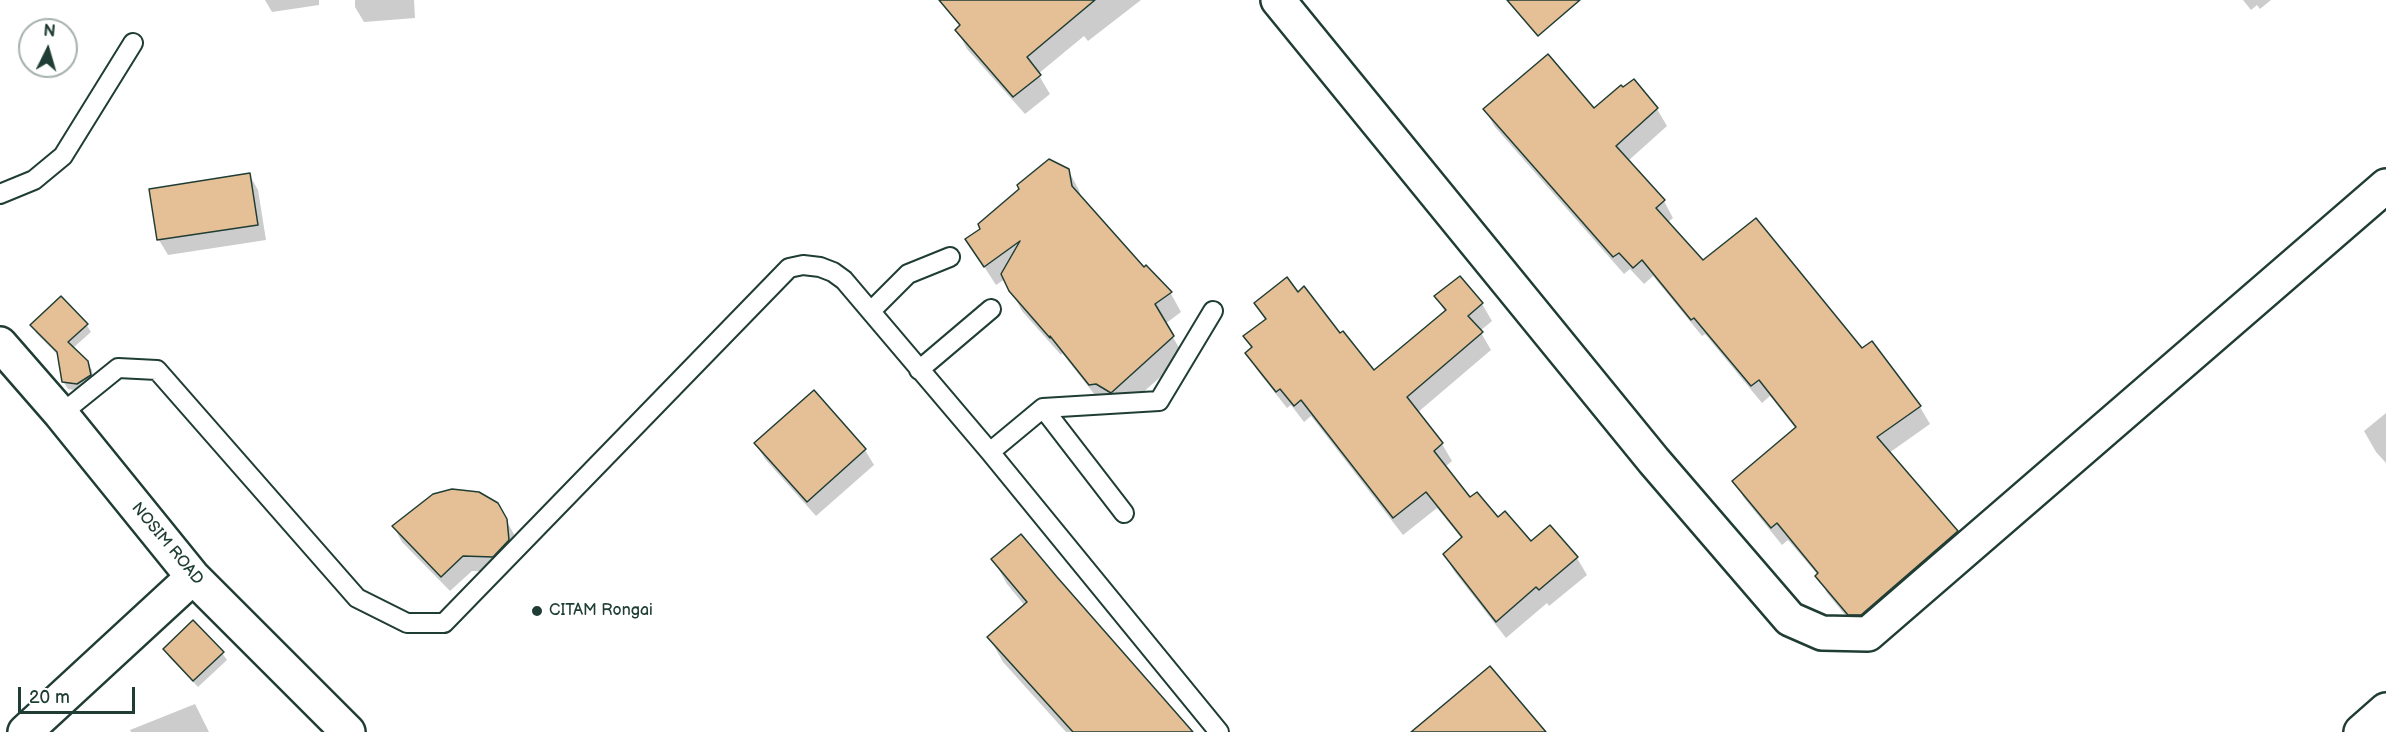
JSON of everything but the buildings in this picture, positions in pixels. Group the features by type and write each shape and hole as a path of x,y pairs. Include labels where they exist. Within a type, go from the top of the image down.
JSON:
{"main road":[{"path":"1278,0 1647,452 1783,611 1790,619 1822,633 1868,634 2386,186"},
{"name":"NOSIM ROAD","path":"0,344 62,414 193,577 348,732"},
{"path":"25,732 193,577"},
{"path":"2361,732 2386,710"}],"lane":[{"path":"0,194 34,180 63,156 133,43"},
{"path":"871,311 908,274 950,257"},
{"path":"62,414 118,368 156,370 357,598 407,623 444,623 789,268 803,265 820,267 844,280 871,311 990,452 1219,732"},
{"path":"919,370 991,309"},
{"path":"990,452 1043,408 1159,401 1214,311"},
{"path":"1043,408 1124,513"}],"place":[{"name":"CITAM Rongai","path":"537,611"}]}
